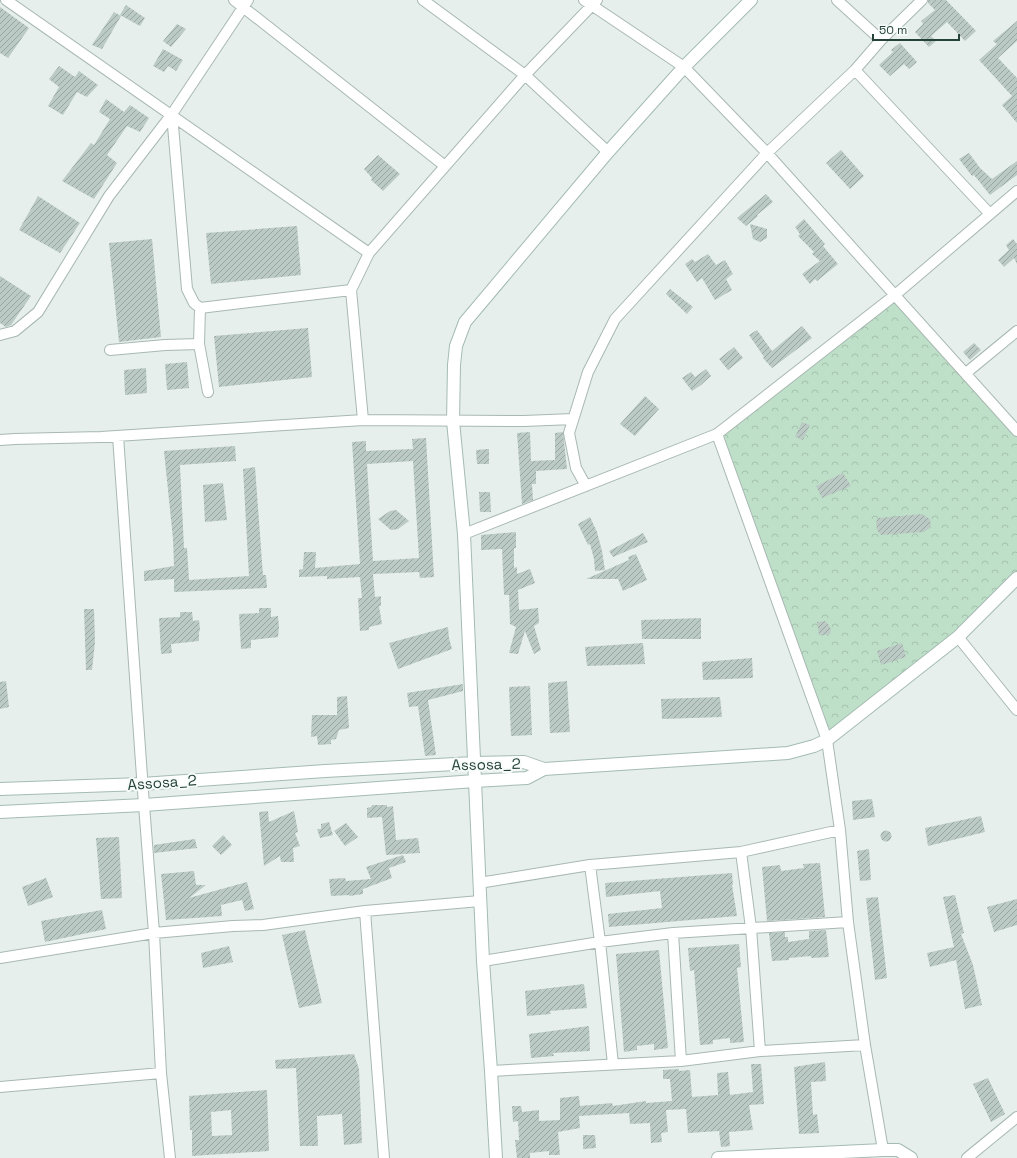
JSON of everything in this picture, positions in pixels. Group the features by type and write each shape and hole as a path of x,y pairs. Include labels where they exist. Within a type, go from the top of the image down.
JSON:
{"street":[{"path":"6,0 172,114 369,253"},
{"path":"234,0 246,4 445,166"},
{"path":"423,0 525,75 608,152"},
{"path":"496,1158 479,883 464,534 453,421 454,365 456,346 465,322 608,152 684,67 751,0"},
{"path":"837,0 881,40"},
{"path":"586,486 576,468 569,433 572,419 588,372 615,319 767,153 855,70 881,40 922,0"},
{"path":"364,420 351,290 369,253 591,2 684,67 767,153 1017,431"},
{"path":"0,335 15,331 38,312 109,196 172,114 246,4"},
{"path":"855,70 990,214"},
{"path":"172,114 187,289 194,303 200,308 351,290"},
{"path":"464,534 717,434 894,296 1017,191"},
{"path":"200,308 199,344 208,392"},
{"path":"966,373 1017,331"},
{"path":"110,350 165,345 199,344"},
{"path":"0,440 118,436 364,420 524,421 572,419"},
{"path":"717,434 827,740 840,830 848,922 865,1045 883,1150"},
{"path":"118,436 142,784 154,933 161,1073 170,1158"},
{"path":"544,769 788,753 814,746 827,740 958,637 1017,578"},
{"path":"958,637 1017,710"},
{"name":"Assosa_2","path":"0,789 142,784 474,762 524,762 544,769"},
{"name":"Assosa_2","path":"0,812 144,805 526,778 544,769"},
{"path":"479,883 590,865 741,852 840,830"},
{"path":"741,852 751,928 760,1051"},
{"path":"590,865 613,1064"},
{"path":"0,958 154,933 263,925 365,911 480,901"},
{"path":"365,911 384,1158"},
{"path":"483,961 600,942 673,933 848,922"},
{"path":"673,933 681,1061"},
{"path":"491,1071 681,1061 760,1051 865,1045"},
{"path":"0,1087 161,1073"},
{"path":"967,1158 1017,1117"},
{"path":"718,1158 898,1150 911,1158"}],"green space":[{"path":"897,297 1017,428 1017,580 953,642 825,737 718,436"}],"building":[{"path":"928,0 946,0 976,31 965,41 947,22 931,36 936,41 929,47 915,32 923,24 921,21 935,10 928,3"},
{"path":"126,5 145,18 140,26 120,15"},
{"path":"0,7 29,28 8,58 0,53"},
{"path":"114,12 121,16 102,49 92,45"},
{"path":"1017,21 1017,41 998,58 1017,78 1017,123 1002,105 1012,96 979,60 997,44 993,41"},
{"path":"177,24 186,29 171,47 163,41"},
{"path":"900,43 917,62 909,69 904,64 890,76 879,65 893,52 891,50"},
{"path":"163,49 183,60 176,71 168,66 164,72 153,66"},
{"path":"59,66 75,77 79,71 98,85 87,97 77,92 63,115 48,106 59,87 49,79"},
{"path":"106,99 124,112 130,105 149,118 140,132 127,126 107,155 117,163 94,199 62,181 91,143 94,145 110,119 99,112"},
{"path":"841,150 864,176 850,189 826,163"},
{"path":"969,153 980,168 992,179 1017,161 1017,175 990,195 974,175 972,176 959,159"},
{"path":"378,155 400,174 383,191 371,180 372,178 364,169"},
{"path":"766,194 773,202 746,226 737,218"},
{"path":"38,196 80,223 60,253 19,230"},
{"path":"804,219 825,244 823,246 838,264 817,281 815,279 810,284 802,274 820,261 812,254 814,252 798,236 800,234 795,227"},
{"path":"750,224 767,229 767,238 760,242 753,239"},
{"path":"297,226 301,275 211,284 206,233"},
{"path":"152,239 161,337 119,342 109,243"},
{"path":"1013,239 1017,244 1017,264 1014,258 1004,267 998,260 1009,250 1006,245"},
{"path":"708,254 716,265 725,260 733,274 726,279 732,290 715,300 702,278 697,282 685,264 692,259 695,262"},
{"path":"0,276 31,296 11,325 6,327 0,323"},
{"path":"670,289 693,307 687,314 666,294"},
{"path":"802,326 812,338 772,368 763,358 764,357 749,335 757,330 772,351"},
{"path":"308,328 312,377 219,387 214,336"},
{"path":"974,343 981,350 970,360 963,352"},
{"path":"734,347 743,358 728,370 719,359"},
{"path":"187,362 189,388 167,390 165,364"},
{"path":"146,368 147,393 125,395 124,370"},
{"path":"706,369 711,376 692,391 682,378 691,372 695,377"},
{"path":"645,396 659,409 635,436 620,424"},
{"path":"802,422 810,425 803,440 795,437"},
{"path":"530,432 531,461 555,460 555,433 563,432 567,469 536,471 536,484 532,484 533,500 522,504 517,433"},
{"path":"426,438 434,577 420,578 419,572 373,574 375,597 381,596 381,606 379,606 382,624 369,627 369,630 360,631 358,598 362,598 360,577 327,579 327,576 299,577 299,570 303,569 304,552 316,552 315,568 360,564 352,442 366,441 366,451 413,449 412,439","holes":["413,461 419,558 373,561 367,464"]},
{"path":"235,446 236,461 180,465 184,548 187,548 189,580 249,576 243,469 255,467 263,575 266,575 267,588 174,592 174,579 144,581 144,571 174,566 173,539 164,451"},
{"path":"489,449 489,464 477,464 476,450"},
{"path":"843,473 851,486 822,498 816,486"},
{"path":"223,483 227,520 205,522 203,485"},
{"path":"479,492 490,492 491,512 480,512"},
{"path":"396,510 409,521 398,529 391,530 378,519 390,511"},
{"path":"922,514 930,519 931,527 924,532 881,535 877,530 876,523 878,518"},
{"path":"590,517 597,532 605,570 595,571 594,559 590,544 588,545 578,524"},
{"path":"516,532 514,568 517,567 517,574 530,569 535,583 518,590 519,610 538,608 539,623 534,626 541,650 534,654 525,631 518,654 509,653 516,627 510,624 509,595 504,595 502,549 481,550 481,535"},
{"path":"643,533 648,542 613,557 609,551"},
{"path":"636,554 647,580 623,591 618,579 586,579 629,560 628,557"},
{"path":"259,608 271,608 271,617 278,616 278,637 251,640 251,648 241,649 239,614 259,613"},
{"path":"84,609 94,609 95,642 92,670 86,670"},
{"path":"180,612 192,612 193,621 199,620 199,641 171,644 172,653 161,654 159,618 180,617"},
{"path":"701,618 701,639 642,639 641,620"},
{"path":"825,621 831,629 830,634 819,635 817,622"},
{"path":"448,627 452,649 398,669 389,643"},
{"path":"643,643 645,664 587,666 585,647"},
{"path":"902,643 906,657 881,665 877,651"},
{"path":"752,658 753,678 703,680 702,662"},
{"path":"6,681 9,707 0,709 0,682"},
{"path":"567,681 570,732 550,733 548,683"},
{"path":"463,684 463,691 428,700 436,755 425,756 418,706 409,707 407,693"},
{"path":"530,686 532,735 511,736 509,687"},
{"path":"347,696 349,728 339,730 336,739 331,740 331,744 318,745 317,736 311,737 312,715 337,715 337,697"},
{"path":"720,697 722,717 662,719 661,699"},
{"path":"872,799 875,817 853,820 852,801"},
{"path":"372,805 387,805 387,807 393,806 396,840 418,838 420,853 386,855 382,817 367,818 367,808 371,807"},
{"path":"268,811 269,822 294,811 298,832 295,833 300,846 293,848 294,862 281,862 280,856 264,866 259,812"},
{"path":"981,816 985,832 928,846 925,828"},
{"path":"329,822 333,835 320,838 317,829 321,829 321,824"},
{"path":"346,823 358,837 345,846 334,831"},
{"path":"886,830 890,832 892,836 890,840 886,842 882,840 880,836 882,832"},
{"path":"223,835 232,845 221,855 212,846"},
{"path":"119,837 122,898 101,899 96,838"},
{"path":"195,839 197,848 154,853 154,845"},
{"path":"869,849 871,880 860,881 857,851"},
{"path":"403,855 406,862 389,868 392,878 363,889 363,894 331,896 329,879 345,878 346,881 371,879 366,867"},
{"path":"820,863 825,917 767,921 762,867 780,865 781,871 804,868 803,864"},
{"path":"194,871 196,885 206,885 189,898 247,882 254,909 245,911 242,900 221,905 222,916 166,920 161,874"},
{"path":"732,873 732,885 737,916 609,927 608,914 662,908 660,891 606,897 605,883"},
{"path":"46,878 53,897 28,906 22,887"},
{"path":"955,895 964,933 961,934 973,965 982,1005 965,1009 956,960 930,967 927,953 954,947 943,897"},
{"path":"878,897 887,978 875,980 866,898"},
{"path":"1017,899 1017,925 994,932 987,907"},
{"path":"102,910 106,929 45,942 41,921"},
{"path":"305,930 322,1003 299,1008 282,935"},
{"path":"826,930 829,957 811,958 811,956 772,961 769,933 785,932 785,937 788,937 788,942 809,939 809,931"},
{"path":"739,944 741,967 737,968 744,1042 730,1043 730,1038 713,1040 713,1044 700,1045 694,970 690,971 688,948"},
{"path":"229,946 233,962 203,968 201,953"},
{"path":"659,950 668,1048 654,1050 654,1044 637,1046 637,1050 624,1052 616,954"},
{"path":"584,984 587,1008 550,1011 551,1014 527,1016 525,991"},
{"path":"589,1026 590,1051 553,1053 554,1056 531,1058 529,1034"},
{"path":"354,1054 359,1069 362,1143 344,1145 342,1114 317,1116 318,1146 300,1146 296,1068 276,1069 275,1060"},
{"path":"825,1062 826,1081 811,1082 813,1115 817,1114 819,1133 799,1134 794,1067"},
{"path":"751,1064 761,1064 764,1104 749,1105 753,1130 729,1132 730,1146 721,1147 719,1131 688,1133 686,1109 666,1110 668,1132 661,1133 662,1142 651,1143 650,1123 630,1124 629,1113 579,1116 580,1128 558,1132 560,1155 549,1155 549,1151 530,1153 530,1158 517,1158 515,1140 519,1140 518,1121 513,1122 512,1106 521,1106 522,1112 539,1110 539,1121 560,1120 560,1098 579,1096 580,1106 612,1103 613,1106 646,1101 646,1103 672,1101 670,1079 663,1079 663,1070 679,1069 679,1071 690,1070 692,1097 718,1095 717,1073 728,1072 730,1095 753,1092"},
{"path":"988,1078 1005,1114 991,1122 973,1084"},
{"path":"267,1090 269,1151 192,1156 192,1130 190,1130 189,1096","holes":["231,1110 232,1135 212,1136 211,1112"]},
{"path":"583,1135 595,1135 596,1148 583,1149"}]}
